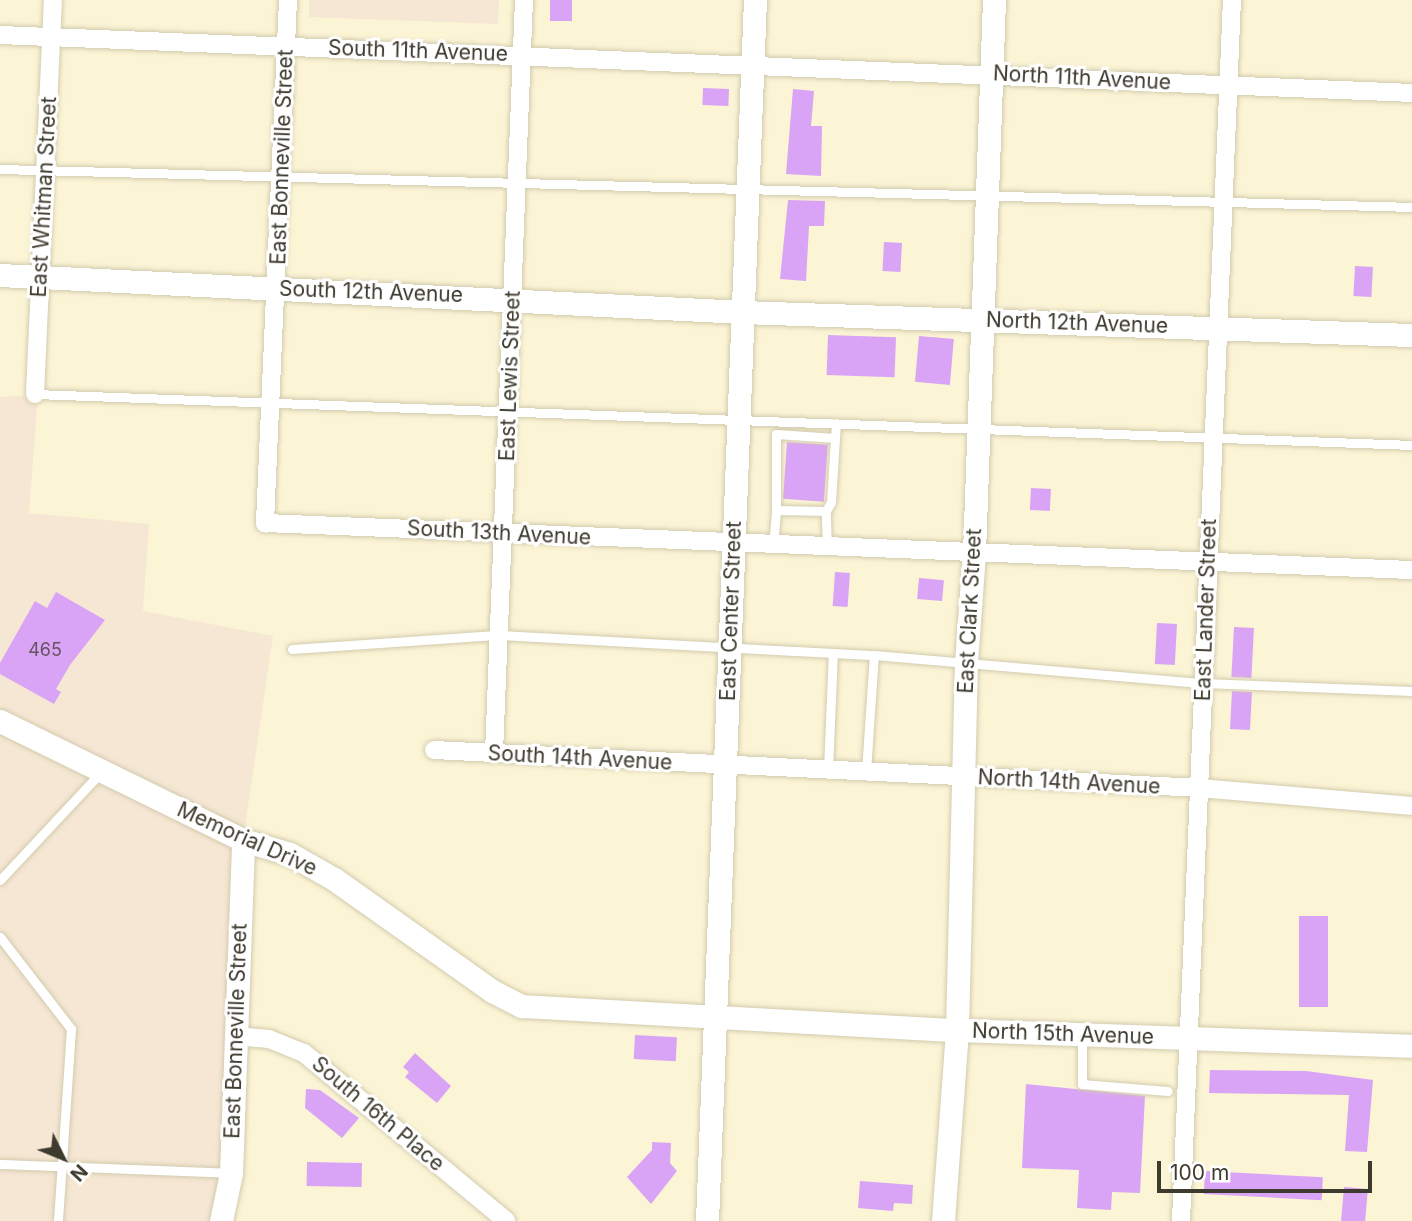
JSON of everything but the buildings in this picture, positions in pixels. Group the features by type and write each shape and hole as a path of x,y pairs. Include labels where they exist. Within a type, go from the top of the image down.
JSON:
{"street":[{"name":"East Whitman Street","path":"35,394 53,0"},
{"name":"East Bonneville Street","path":"265,523 288,0"},
{"name":"East Lewis Street","path":"494,753 524,0"},
{"name":"East Center Street","path":"707,1221 754,0"},
{"name":"East Clark Street","path":"943,1221 957,1030 966,662 974,553 994,0"},
{"name":"East Lander Street","path":"1181,1221 1232,0"},
{"name":"South 11th Avenue","path":"0,35 752,64"},
{"name":"North 11th Avenue","path":"752,64 1412,93"},
{"name":"South 12th Avenue","path":"0,275 512,298 742,312"},
{"name":"North 12th Avenue","path":"742,312 1412,335"},
{"name":"South 13th Avenue","path":"265,523 733,545 1412,570"},
{"name":"Memorial Drive","path":"0,721 243,840 290,854 334,879 492,991 522,1006 556,1010 715,1016"},
{"name":"South 14th Avenue","path":"434,750 726,767"},
{"name":"North 14th Avenue","path":"726,767 866,771 1199,788 1412,806"},
{"name":"East Bonneville Street","path":"221,1221 231,1173 243,840"},
{"name":"North 15th Avenue","path":"715,1016 957,1030 1412,1046"},
{"name":"South 16th Place","path":"235,1036 269,1040 304,1053 506,1221"}],"lane":[{"path":"0,169 1412,207"},
{"path":"35,394 1412,445"},
{"path":"827,548 826,511 831,502 836,423"},
{"path":"773,546 776,434 835,438"},
{"path":"776,510 826,511"},
{"path":"292,649 500,635 874,655 1203,683 1412,691"},
{"path":"828,770 833,653"},
{"path":"866,771 874,655"},
{"path":"0,880 101,772"},
{"path":"0,937 71,1029 58,1221"},
{"path":"1082,1034 1082,1084 1168,1091"},
{"path":"0,1164 231,1173"}],"shaded area":[{"path":"309,0 499,0 498,24 309,17"},
{"path":"38,395 29,513 149,524 143,611 273,636 243,840 218,1221 0,1221 0,397"}]}
